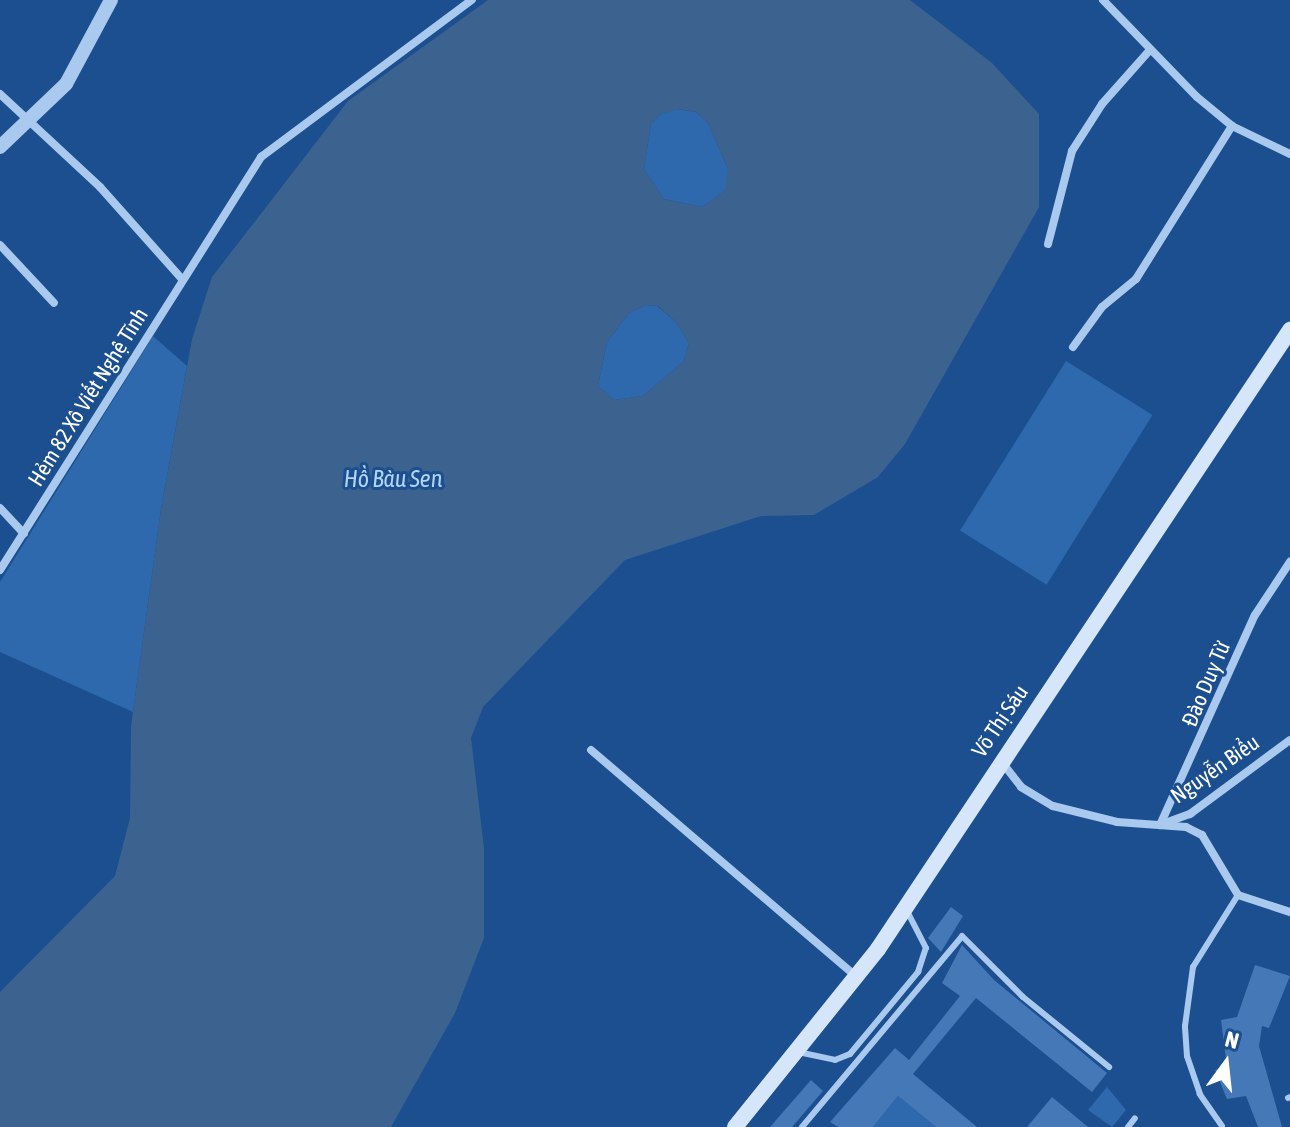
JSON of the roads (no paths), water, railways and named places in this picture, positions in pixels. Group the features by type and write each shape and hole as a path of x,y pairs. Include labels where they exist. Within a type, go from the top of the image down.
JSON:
{"main road":[{"name":"Võ Thị Sáu","path":"735,1127 857,977 906,908 1000,760 1290,330"}],"street":[{"path":"0,147 30,122 66,84 111,0"},
{"name":"Hẻm 82 Xô Viết Nghệ Tĩnh","path":"0,570 261,157 472,0"},
{"path":"1103,0 1149,51 1232,126 1290,154"},
{"path":"1048,244 1072,151 1102,104 1149,51"},
{"path":"0,94 100,187 182,279"},
{"path":"1073,347 1102,307 1136,279 1232,126"},
{"path":"0,245 54,303"},
{"path":"0,508 24,534"},
{"name":"Đào Duy Từ","path":"1160,825 1255,615 1290,562"},
{"name":"Nguyễn Biểu","path":"1160,825 1190,814 1290,740"},
{"path":"591,750 857,977"},
{"path":"1000,760 1021,787 1053,806 1117,822 1186,827 1202,835 1238,895 1290,912"}],"lane":[{"path":"1222,1126 1200,1094 1187,1056 1185,1026 1193,967 1238,895"},
{"path":"798,1052 835,1060 850,1054 918,972 926,948 906,908"},
{"path":"802,1127 962,936 1023,997 1109,1067"},
{"path":"1128,1127 1135,1118"}],"water":[{"name":"Hồ Bàu Sen","path":"488,0 910,0 992,63 1039,114 1039,207 905,444 878,477 814,515 761,516 625,560 483,707 471,738 484,848 484,938 455,1013 391,1127 0,1127 0,992 115,876 130,818 131,726 161,509 192,339 212,277 348,101","holes":["678,109 696,112 708,123 728,169 725,191 702,207 664,199 644,169 651,124 660,114","646,305 658,306 676,322 689,343 684,361 643,396 614,400 598,386 607,342 629,313"]}]}
